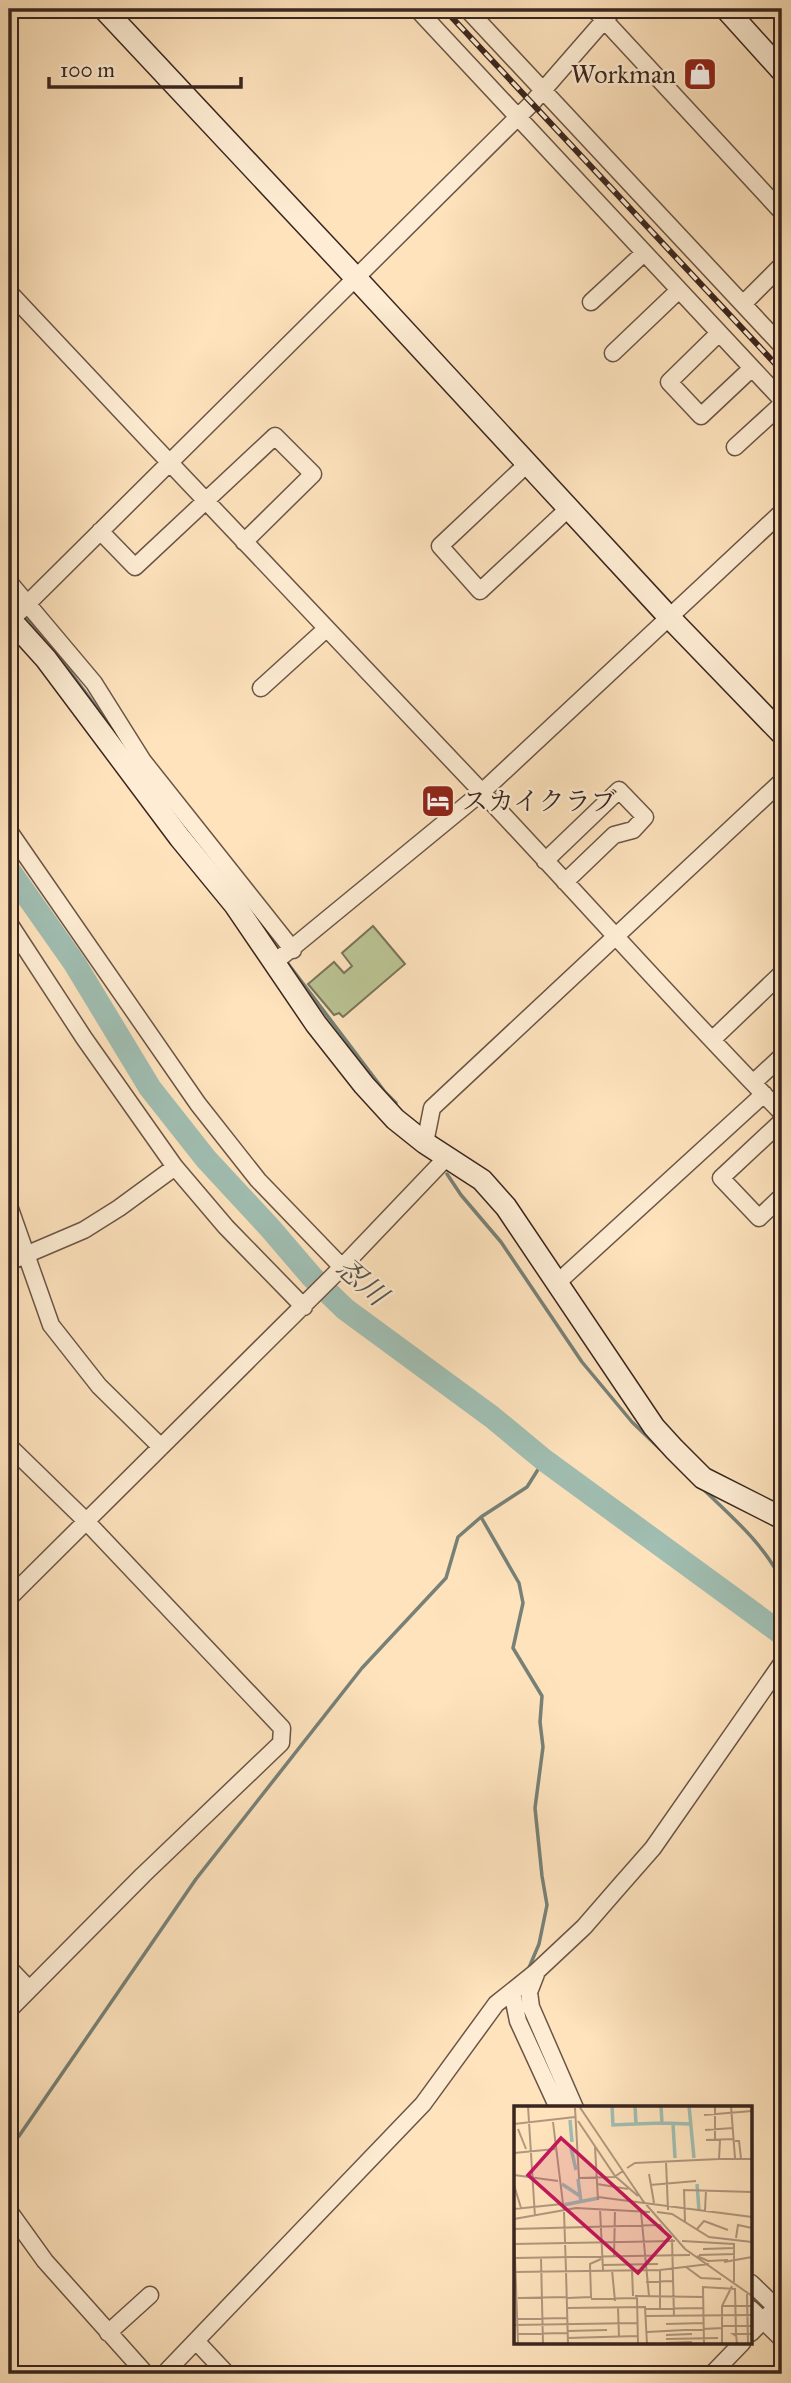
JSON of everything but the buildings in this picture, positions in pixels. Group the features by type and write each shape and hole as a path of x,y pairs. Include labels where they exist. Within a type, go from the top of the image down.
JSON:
{"street":[{"path":"104,9 568,509 782,734"},
{"path":"417,9 782,402 735,447"},
{"path":"467,9 782,346"},
{"path":"726,9 782,71"},
{"path":"17,613 518,117 544,90 604,13 782,212"},
{"path":"590,302 644,253"},
{"path":"743,304 782,265"},
{"path":"613,353 679,290"},
{"path":"9,292 782,1113"},
{"path":"719,333 668,382 701,416 752,368"},
{"path":"100,531 135,567 275,436 313,474 244,542"},
{"path":"527,464 440,546 480,591 568,509"},
{"path":"283,956 482,792 782,512"},
{"path":"9,582 17,613 46,659 180,838 235,905 283,956 316,1024 365,1085 394,1119 446,1158 482,1180 498,1198 654,1427 674,1449 703,1478 782,1518"},
{"path":"261,688 326,628"},
{"path":"425,1143 432,1108 782,781"},
{"path":"545,861 619,790 645,817 634,830 614,835 565,882"},
{"path":"9,831 198,1104 258,1180 342,1267"},
{"path":"9,923 84,1038 176,1167 226,1227 304,1307"},
{"path":"712,1040 782,973"},
{"path":"557,1283 758,1089 782,1056"},
{"path":"782,1121 722,1178 759,1218 782,1196"},
{"path":"9,1598 85,1520 304,1307 446,1158"},
{"path":"9,1262 84,1230 120,1208 176,1167"},
{"path":"9,1206 51,1325 99,1386 161,1447"},
{"path":"9,1446 85,1520 282,1728 281,1743 143,1875 9,2010"},
{"path":"164,2374 424,2104 496,2004 536,1972 584,1927 653,1847 782,1663"},
{"path":"546,1951 529,1992 531,2007 574,2106"},
{"path":"9,1968 29,1989"},
{"path":"512,1992 518,2021 557,2106"},
{"path":"9,2211 45,2261 145,2374"},
{"path":"752,2284 780,2307 752,2332"},
{"path":"108,2333 150,2295"},
{"path":"752,2310 782,2339"},
{"path":"196,2341 227,2374"},
{"path":"712,2374 741,2344"}],"green space":[{"path":"373,926 405,964 343,1017 339,1013 334,1015 308,984 334,962 344,973 352,966 342,953"}],"waterway":[{"path":"9,598 17,607"},
{"path":"24,615 49,643 122,742"},
{"name":"忍川","path":"9,870 75,964 150,1088 206,1159 312,1277 345,1309 492,1417 544,1460 782,1634"},
{"path":"286,961 396,1103"},
{"path":"447,1174 501,1242 582,1362 632,1422 660,1449"},
{"path":"9,2145 19,2136 196,1879 362,1668 446,1578 458,1537 481,1517 527,1487 544,1460"},
{"path":"702,1488 756,1543 782,1581"},
{"path":"481,1517 519,1583 523,1603 513,1648 542,1696 540,1722 543,1747 535,1808 547,1905 539,1944 528,1970"},
{"path":"527,2016 544,2058"},
{"path":"752,2299 766,2312"},
{"path":"771,2317 782,2328"}],"railway":[{"path":"444,9 782,371"}],"place":[{"name":"Workman","path":"700,74"},
{"name":"スカイクラブ","path":"438,801"}]}
